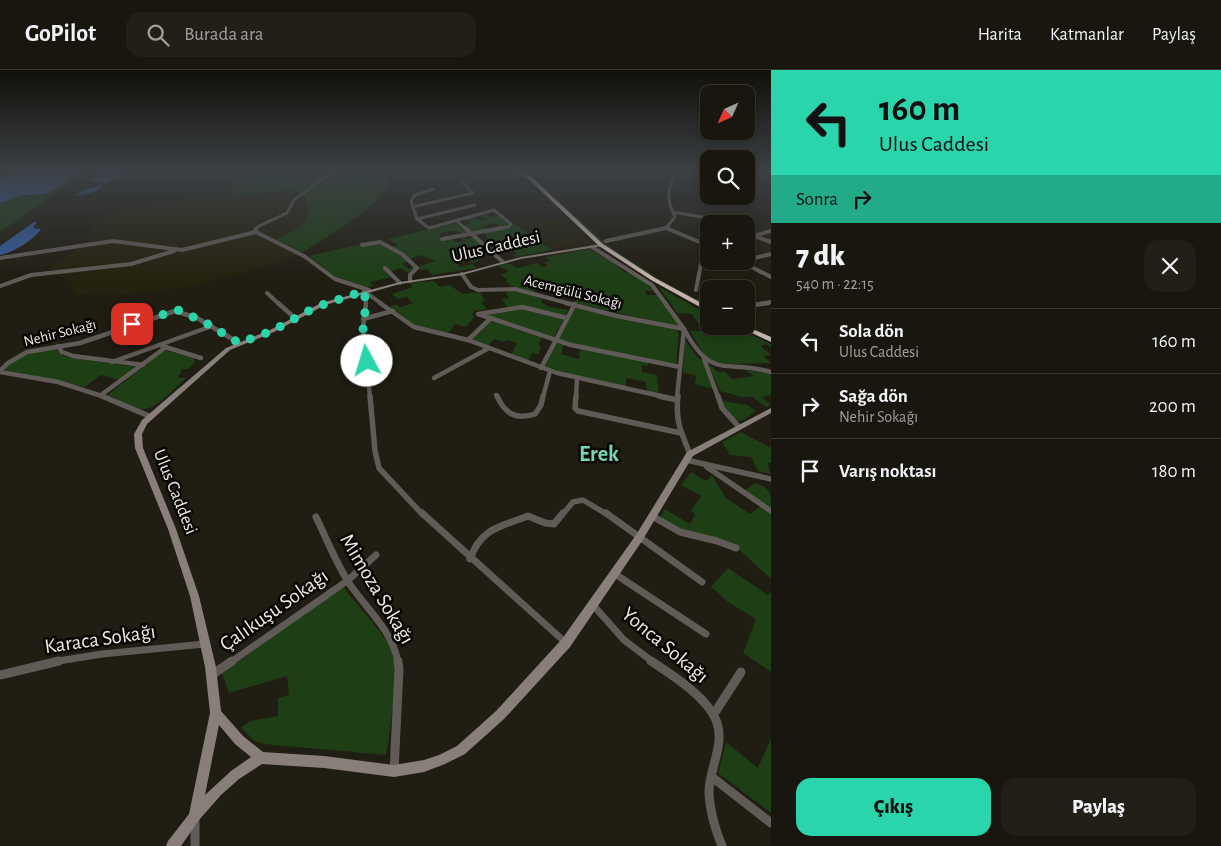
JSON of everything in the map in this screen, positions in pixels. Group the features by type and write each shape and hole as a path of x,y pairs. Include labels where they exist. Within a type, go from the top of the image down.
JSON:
{"highway":[{"path":"560,205 604,243 653,279 700,305"},
{"path":"565,205 604,243 700,299"},
{"path":"755,326 771,333"},
{"path":"755,333 771,340"}],"street":[{"path":"0,286 31,275 131,264 176,250 202,247 254,232 259,226 287,213 291,205"},
{"path":"419,205 412,207 417,219 429,228 494,210 510,224 508,227 442,239"},
{"path":"417,219 474,205"},
{"path":"604,243 666,228 675,217 670,205"},
{"path":"673,212 700,217"},
{"path":"457,221 503,262"},
{"path":"666,228 700,243"},
{"path":"755,236 771,231"},
{"path":"254,232 304,256 335,279 367,291 414,327 468,340 550,371 677,400"},
{"path":"755,236 771,242"},
{"path":"0,258 113,241 176,250"},
{"path":"362,245 380,242 413,262 416,270 410,275 410,281"},
{"name":"Ulus Caddesi","path":"195,816 216,713 213,674 198,611 181,554 139,448 138,434 144,422 223,352 239,343 272,331 323,304 400,283 462,274 503,262 604,243"},
{"path":"592,246 655,287 704,359 722,408 739,427"},
{"path":"755,258 771,254"},
{"path":"385,268 400,283"},
{"path":"755,268 771,277"},
{"path":"696,290 700,270"},
{"name":"Acemgülü Sokağı","path":"462,274 471,287 478,290 515,289 684,329"},
{"path":"367,291 363,319 372,431 379,468 414,506 470,559 566,643"},
{"path":"267,292 295,318"},
{"path":"755,305 771,302"},
{"path":"541,368 554,340 575,304"},
{"path":"567,318 522,307 478,314 554,340 680,367"},
{"name":"Nehir Sokağı","path":"0,372 8,363 27,352 86,342 175,310 186,313 212,326 239,343"},
{"path":"363,319 393,311"},
{"path":"468,340 490,319"},
{"path":"112,362 163,346 212,326"},
{"path":"684,329 677,400 677,423 688,457"},
{"path":"58,346 62,352 72,356 142,365"},
{"path":"163,346 201,358"},
{"path":"101,395 142,365 163,346"},
{"path":"434,378 489,348"},
{"path":"704,359 722,365 771,366"},
{"path":"752,367 771,372"},
{"path":"496,395 502,408 509,415 522,417 535,414 541,405 550,371"},
{"path":"0,372 67,384 101,395 149,416"},
{"path":"577,378 575,408 578,411 681,433"},
{"path":"216,713 239,740 261,758 324,762 394,771 424,766 460,750 500,715 566,643 639,538 688,457 771,410"},
{"path":"688,457 704,464 771,479"},
{"path":"704,464 771,511"},
{"path":"470,559 477,541 487,533 528,516 545,523 554,524 573,502 580,500 596,507 702,582"},
{"path":"652,516 680,532 717,540 736,548"},
{"name":"Mimoza Sokağı","path":"316,517 347,581 390,637 398,656 394,771"},
{"name":"Çalıkuşu Sokağı","path":"213,674 347,581 376,555"},
{"path":"615,574 706,634"},
{"name":"Yonca Sokağı","path":"593,605 624,640 684,686 714,714 742,672"},
{"name":"Karaca Sokağı","path":"0,675 79,656 205,644"},
{"path":"714,714 720,726 709,792 714,826 722,846"},
{"path":"173,846 195,816 235,775 261,758"},
{"path":"712,777 771,823"},
{"path":"195,816 195,846"}],"shaded area":[{"path":"142,205 308,205 309,213 307,222 297,230 276,239 303,252 269,266 189,287 113,295 73,294 75,288 73,285 65,278 56,276 52,270 53,264 75,251 86,241 96,218 103,214"},
{"path":"556,218 591,243 552,250 516,225"}],"green space":[{"path":"0,205 39,205 0,232"},
{"path":"307,205 371,205 339,230 303,252 276,239 303,224 307,219"},
{"path":"562,205 611,248 664,282 700,301 700,303 666,285 607,247"},
{"path":"492,211 495,211 509,224 500,227 496,223 482,226 486,230 472,232 464,225 472,223 465,219 472,217 480,221 486,219 478,215 485,213 491,217 498,216"},
{"path":"457,223 468,232 463,234 455,231 445,232 439,234 440,238 452,239 455,242 465,241 459,237 467,239 474,237 481,245 469,248 472,252 477,251 479,253 475,254 482,259 473,263 469,261 457,264 460,267 472,264 477,268 432,275 427,269 420,270 418,267 435,261 421,255 410,259 392,247 398,245 388,239"},
{"path":"512,224 552,250 515,257 512,255 517,254 514,251 492,252 487,248 499,245 495,242 491,243 483,231"},
{"path":"375,241 407,259 407,262 402,264 408,269 415,267 414,270 409,273 400,268 388,273 392,277 370,282 373,286 367,287 337,278 309,256"},
{"path":"589,249 613,262 624,272 633,274 646,283 654,291 645,291 647,295 657,295 680,327 575,303 577,297 568,292 560,296 538,289 533,292 511,286 506,281 508,280 501,275 509,271 498,266 508,263 517,268 536,263 543,267 548,266 543,262 550,261 545,257"},
{"path":"434,281 440,287 450,285 462,294 480,292 485,301 481,302 487,309 474,311 472,315 475,316 466,327 455,324 448,333 416,326 390,307 396,304 400,307 413,303 407,297 398,299 392,294 413,287 410,283"},
{"path":"659,287 700,310 700,326 692,314 677,313"},
{"path":"505,291 521,291 543,299 541,302 551,308 568,310 565,316 521,306 507,307 502,299 509,298"},
{"path":"520,308 564,319 553,338 488,317 486,313"},
{"path":"576,308 624,320 677,330 679,334 676,365 557,340"},
{"path":"491,321 542,338 538,345 541,346 538,355 532,353 528,361 511,355 517,343 494,339 488,346 472,340"},
{"path":"690,331 700,331 700,335 751,335 771,344 771,347 766,344 761,346 771,355 763,356 771,363 732,364 716,362 705,356"},
{"path":"685,340 698,358 703,361 714,389 695,384 696,376 683,372"},
{"path":"555,342 564,345 561,354 579,359 580,349 648,361 648,366 642,365 642,372 657,375 659,394 647,392 646,382 626,378 626,387 544,367"},
{"path":"55,348 63,356 71,358 135,367 120,380 101,375 85,387 5,370 13,360 35,352"},
{"path":"164,350 192,357 195,361 189,369 182,369 178,378 186,378 165,398 152,407 141,409 108,395"},
{"path":"709,366 713,367 717,372 725,372 732,379 754,376 745,370 771,374 771,395 762,397 771,405 766,407 752,397 742,397 720,391"},
{"path":"723,401 747,405 756,411 742,421 735,420 723,405"},
{"path":"741,432 769,447 771,445 771,463 767,463 771,474 758,471 751,457 730,455 722,442"},
{"path":"691,472 706,481 712,475 726,498 750,514 760,507 771,514 771,579 735,546 679,528 660,518 665,509 690,524 695,514 691,511 701,496 681,485"},
{"path":"755,483 764,487 769,492 771,508 745,490"},
{"path":"728,568 768,595 771,592 771,672 743,653 756,619 728,602 711,587"},
{"path":"343,587 377,628 392,651 395,673 392,718 386,755 264,744 255,741 241,728 250,721 278,716 278,698 289,695 287,676 229,693 222,673"},
{"path":"771,738 771,813 718,773 726,742 758,768"}],"water":[{"path":"34,222 37,222 33,228 41,229 34,237 17,248 0,255 0,246"}],"district":[{"name":"Erek","path":"599,454"}],"route":[{"path":"132,324 178,310 206,323 239,343 279,328 316,307 364,291 366,304 363,328 367,361"}]}
